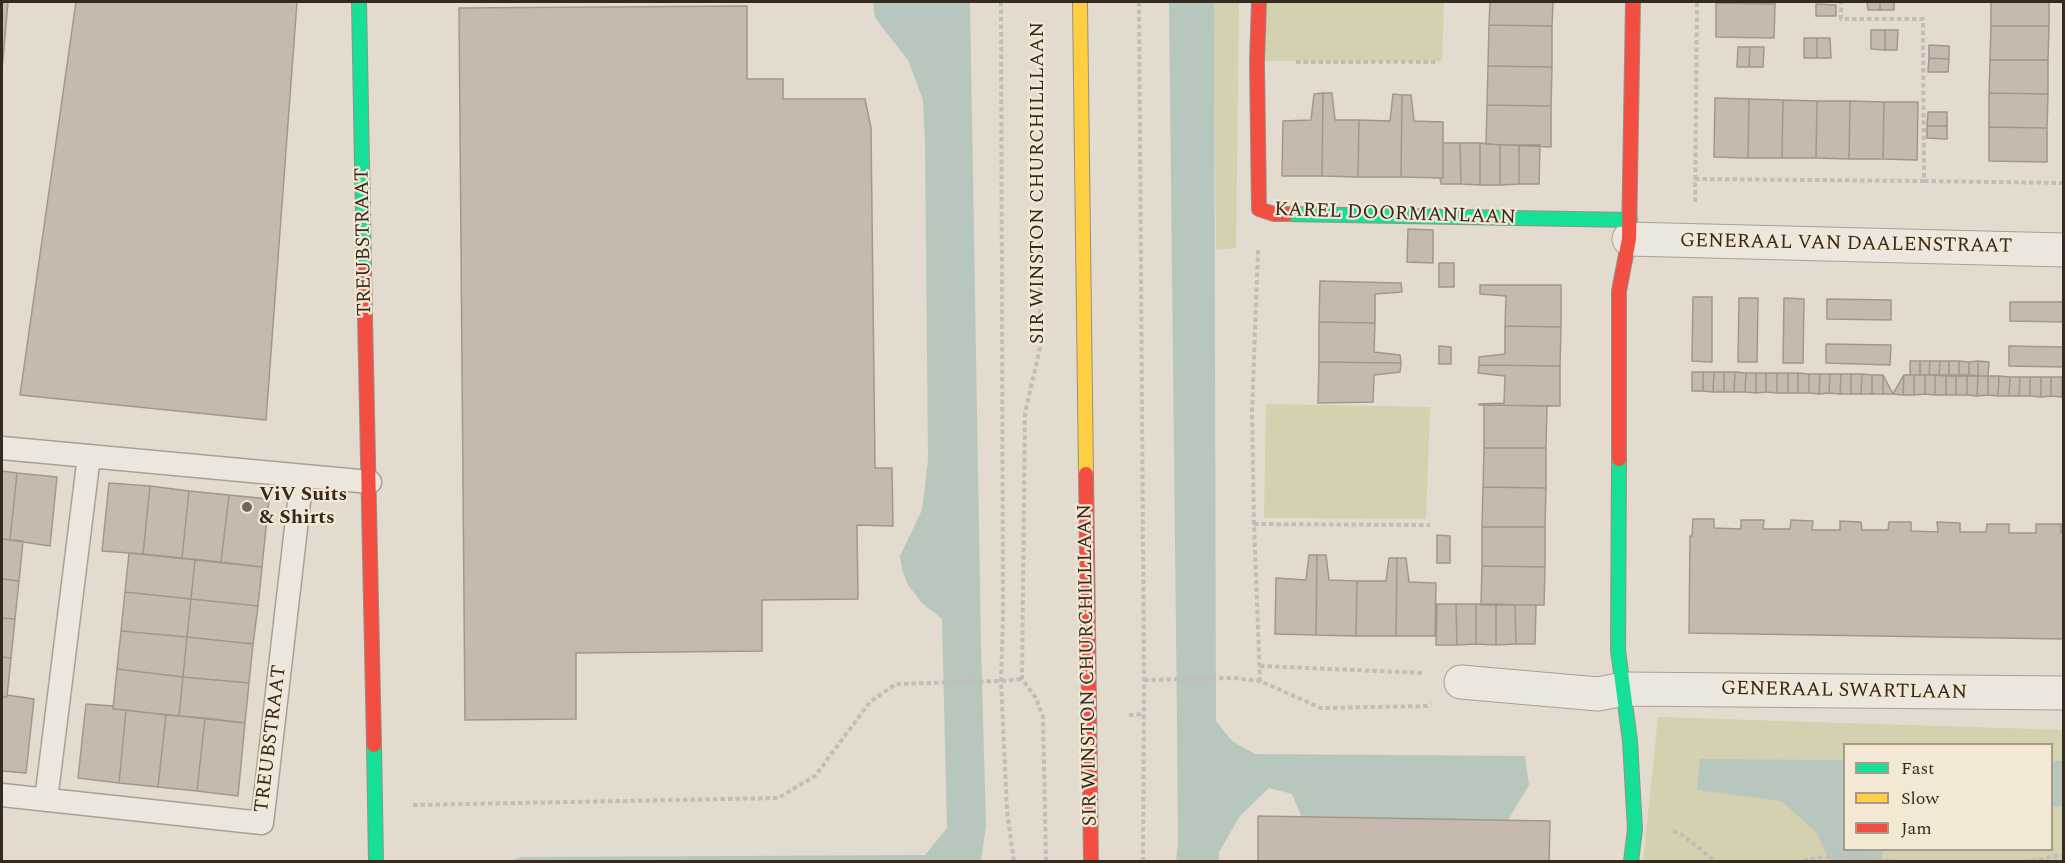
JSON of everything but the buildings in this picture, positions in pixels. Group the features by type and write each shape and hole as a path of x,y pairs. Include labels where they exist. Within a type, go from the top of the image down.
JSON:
{"street":[{"name":"TREUBSTRAAT","path":"359,2 376,861"},
{"name":"SIR WINSTON CHURCHILLLAAN","path":"1080,2 1091,861"},
{"name":"KAREL DOORMANLAAN","path":"1259,2 1257,62 1259,209 1274,214 1630,230"},
{"path":"1631,861 1635,829 1630,741 1618,650 1619,291 1630,230 1634,2"},
{"name":"GENERAAL VAN DAALENSTRAAT","path":"1630,230 1695,242 2064,250"},
{"path":"1461,682 1598,694 1624,689"},
{"name":"GENERAAL SWARTLAAN","path":"1624,689 2064,693"}],"lane":[{"path":"2,448 370,482"},
{"path":"46,800 89,456"},
{"name":"TREUBSTRAAT","path":"2,795 262,823 302,476"}],"path":[{"path":"1001,2 1003,595 1001,681 1007,811 1014,861"},
{"path":"1138,2 1144,680 1143,861"},
{"path":"1695,242 1696,2"},
{"path":"1841,2 1841,18 1923,19 1924,181"},
{"path":"1257,62 1439,62"},
{"path":"1695,179 2064,183"},
{"name":"SIR WINSTON CHURCHILLLAAN","path":"1022,679 1025,413 1040,348 1040,205"},
{"path":"1259,209 1252,412 1260,681"},
{"path":"1254,524 1430,525"},
{"path":"1260,666 1427,673 1461,682"},
{"path":"1144,680 1233,678 1260,681 1321,708 1427,706 1461,682"},
{"path":"376,806 778,798 815,776 870,702 896,684 1022,679 1036,698 1043,717 1046,861"},
{"path":"1670,830 1681,834 1716,861"},
{"path":"2024,861 2064,855"},
{"path":"1796,861 1823,857 1857,857 1897,861"}],"shaded area":[{"path":"873,2 970,2 986,825 981,861 511,861 520,857 925,855 947,828 942,619 922,603 908,585 900,556 922,510 928,460 923,100 908,60 875,18"},
{"path":"1169,2 1214,2 1216,721 1232,741 1255,754 1525,756 1529,785 1508,820 1302,818 1292,794 1269,788 1240,816 1219,852 1219,861 1176,861 1178,843"},
{"path":"1214,2 1239,2 1236,248 1216,250"},
{"path":"1263,2 1444,2 1442,61 1261,61"},
{"path":"1266,404 1430,407 1426,519 1264,518"},
{"path":"1658,717 2063,730 2063,861 1643,862"},
{"path":"1700,759 1843,760 1843,851 1883,851 1882,861 1830,861 1816,832 1781,801 1697,790"},
{"path":"2053,761 2063,761 2063,806 2053,807"}],"traffic: fast":[{"path":"359,2 364,269"},
{"path":"1287,214 1630,220"},
{"path":"1619,459 1618,650 1630,741 1635,829 1631,862"},
{"path":"374,745 376,862"}],"traffic: slow":[{"path":"1080,2 1086,474"}],"traffic: jam":[{"path":"1259,2 1257,62 1259,209 1274,214 1287,214"},
{"path":"1619,459 1619,291 1629,239 1633,2"},
{"path":"364,269 374,745"},
{"path":"1086,474 1091,862"}],"place":[{"name":"ViV Suits & Shirts","path":"247,507"}]}
